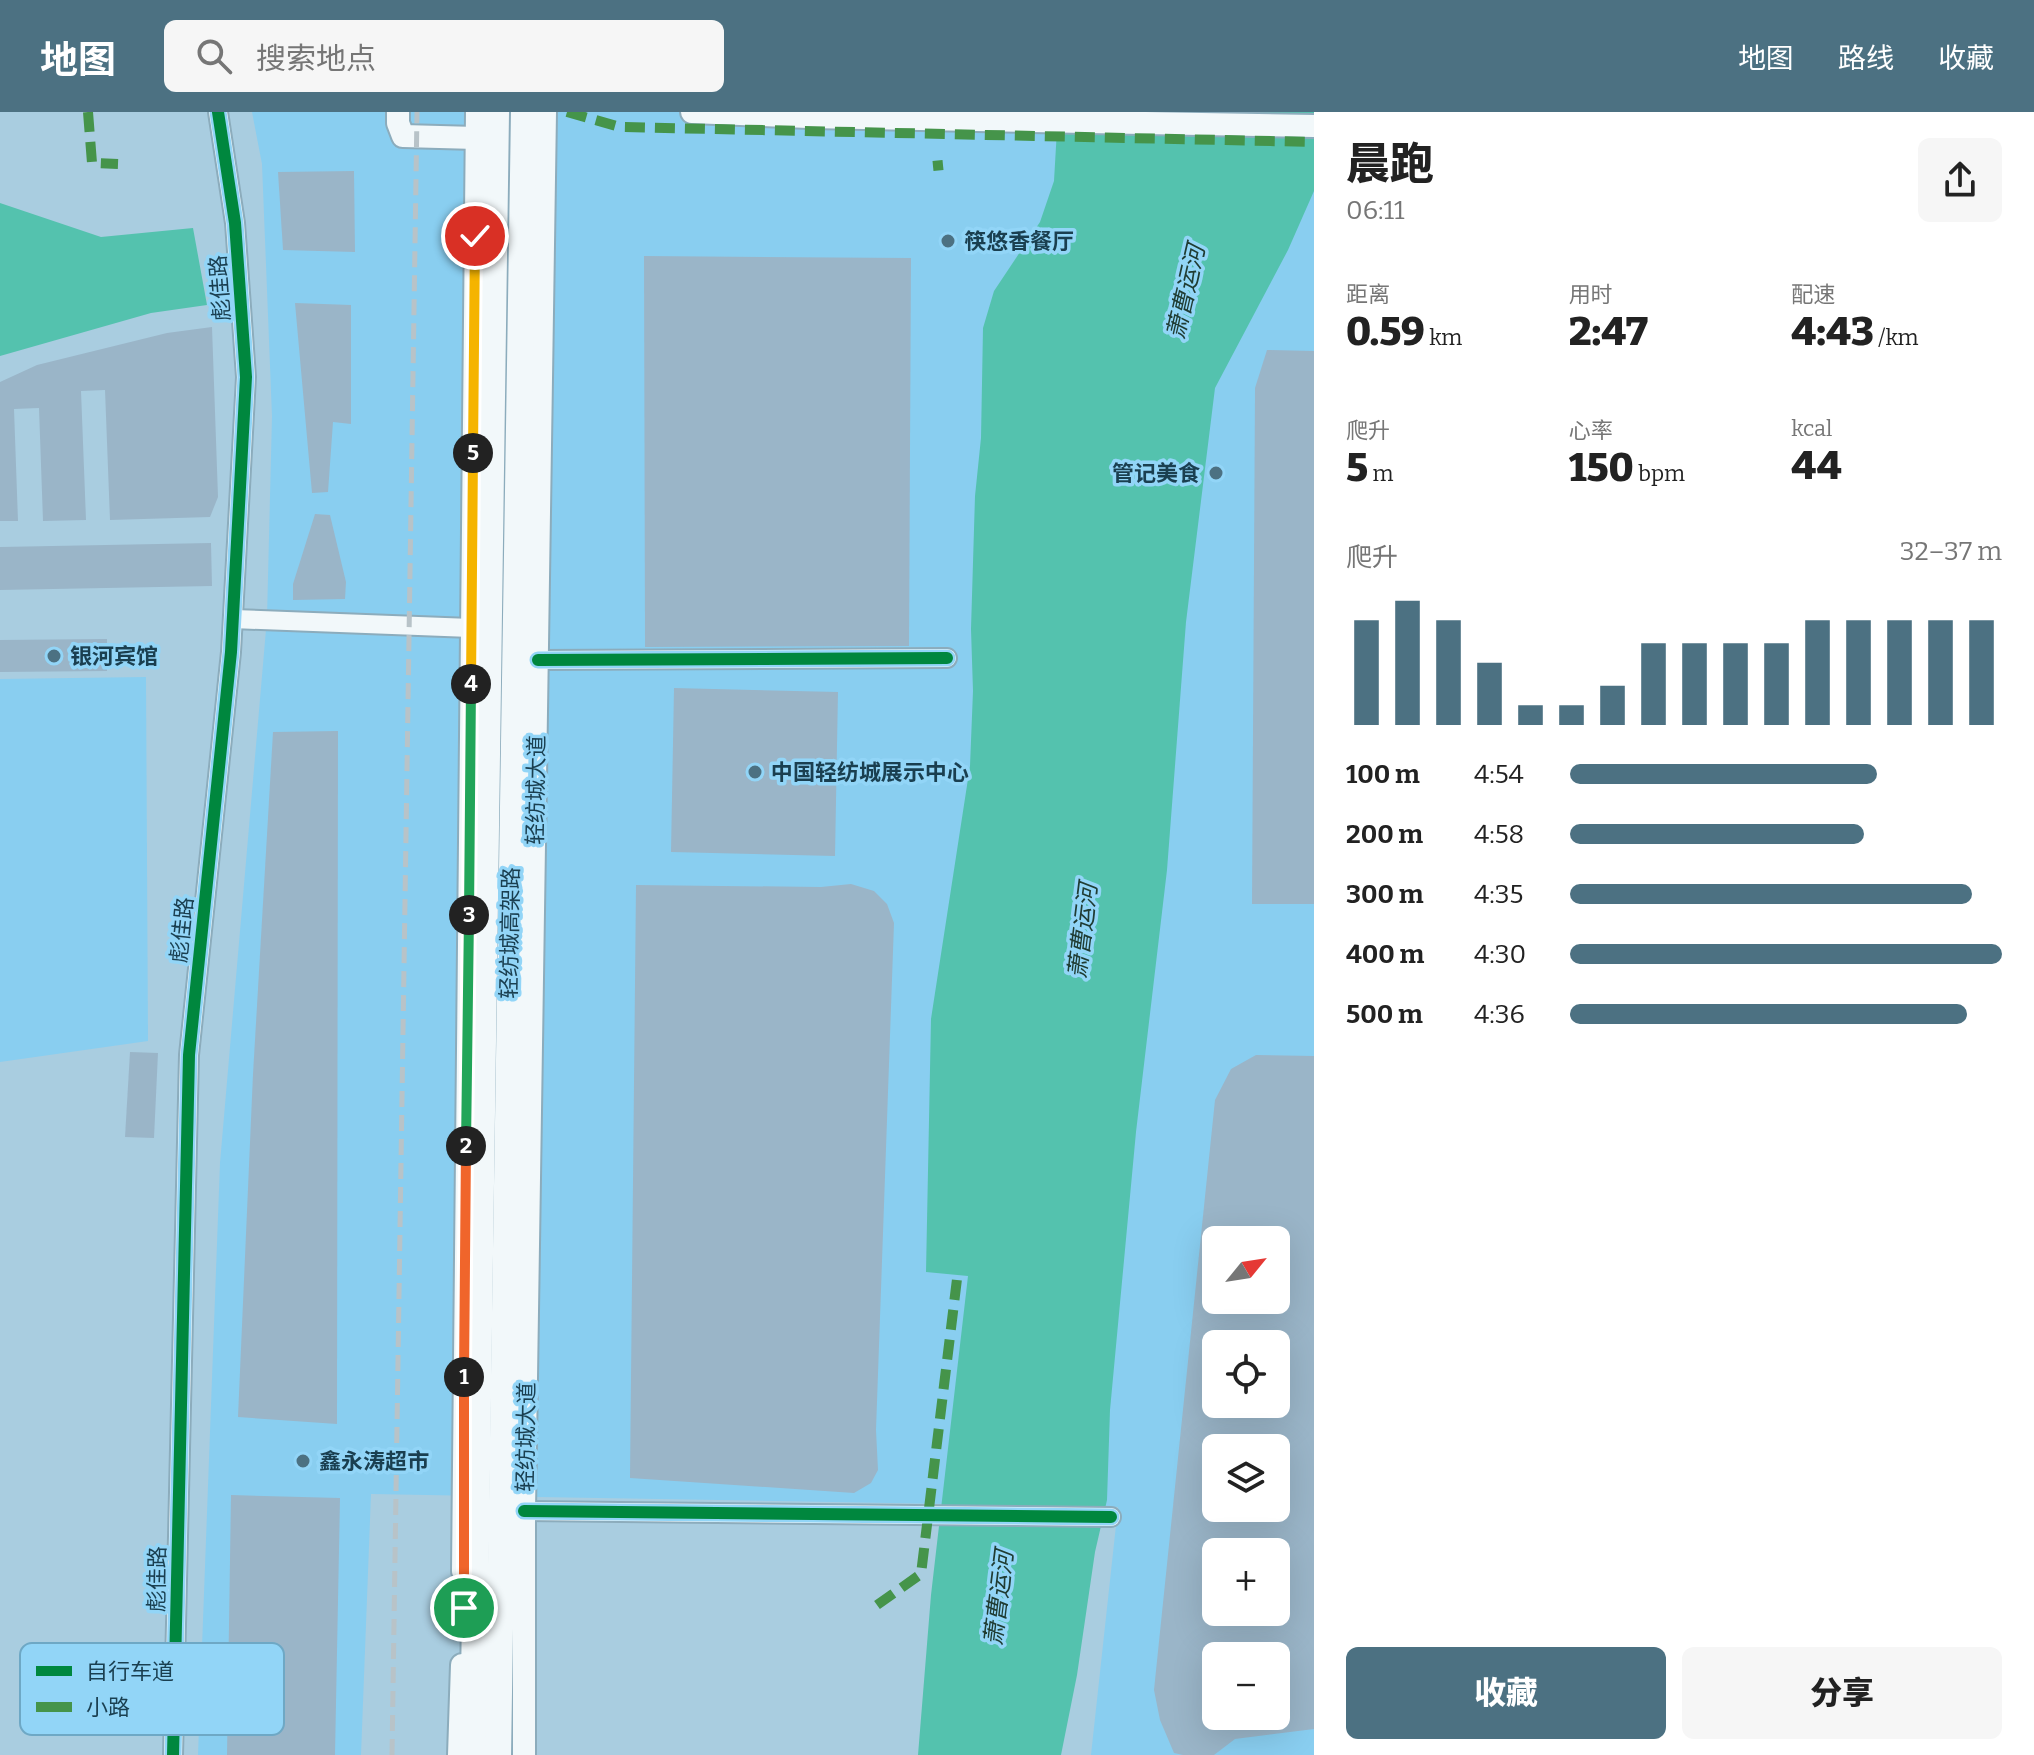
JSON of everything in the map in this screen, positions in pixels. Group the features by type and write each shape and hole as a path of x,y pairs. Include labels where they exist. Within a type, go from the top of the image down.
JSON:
{"highway":[{"name":"轻纺城高架路","path":"473,1755 496,112"},
{"name":"轻纺城高架路","path":"498,1755 524,112"}],"main road":[{"path":"398,112 403,136 476,138"},
{"path":"459,1755 464,1608 462,1497 477,112"},
{"name":"轻纺城大道","path":"524,1755 524,1511 545,112"},
{"path":"692,112 1314,126"}],"street":[{"name":"彪佳路","path":"176,1643 189,1055 233,619 246,377 235,223 218,112"},
{"path":"233,619 471,628"},
{"path":"538,660 947,658"},
{"path":"524,1511 1111,1517"},
{"name":"彪佳路","path":"173,1735 173,1755"}],"shaded area":[{"path":"252,112 1314,112 1314,1755 1091,1755 1118,1507 371,1494 361,1755 198,1755 199,1735 284,1735 284,1643 202,1643 220,1163 267,618 272,416 262,164"},
{"path":"146,677 148,1041 0,1062 0,679"}],"water":[{"name":"萧曹运河","path":"1058,112 1314,112 1314,191 1288,250 1215,388 1186,622 1167,870 1136,1132 1110,1410 1107,1500 1095,1552 1077,1675 1061,1755 918,1755 931,1595 968,1276 926,1272 931,1019 970,766 973,691 971,629 983,328 994,291 1040,222 1054,181"},
{"path":"0,203 101,237 193,228 207,305 151,313 0,356"}],"building":[{"path":"354,171 355,252 283,250 278,172"},
{"path":"644,256 911,258 909,646 645,647"},
{"path":"295,303 351,305 351,424 333,422 328,492 312,493"},
{"path":"212,327 218,497 210,517 110,520 105,390 81,391 86,520 43,521 39,408 14,409 18,521 0,521 0,382 37,365 167,333"},
{"path":"1267,350 1314,351 1314,904 1252,904 1255,388"},
{"path":"315,514 330,515 346,582 345,599 293,600 293,584"},
{"path":"211,543 212,586 0,590 0,547"},
{"name":"银河宾馆","path":"107,639 107,671 0,672 0,640"},
{"name":"中国轻纺城展示中心","path":"674,688 838,692 835,856 671,852"},
{"path":"338,731 337,1424 238,1417 253,1074 273,732"},
{"path":"851,884 874,891 887,904 894,923 876,1430 878,1470 871,1483 854,1493 630,1478 636,885 821,887"},
{"path":"130,1052 158,1053 154,1138 125,1137"},
{"path":"1256,1055 1314,1056 1314,1729 1235,1739 1214,1755 1183,1755 1174,1753 1160,1720 1154,1690 1215,1100 1231,1069"},
{"path":"231,1495 340,1498 335,1755 227,1755 227,1735 284,1735 284,1643 229,1643"}],"railway":[{"path":"392,1755 417,112"}],"marked path":[{"path":"88,112 92,163 118,164"},
{"path":"567,112 620,127 1314,142"},
{"path":"933,166 943,165"},
{"path":"877,1605 921,1574 957,1279"}],"cycle path":[{"path":"176,1643 189,1055 231,652 246,377 235,223 218,112"},
{"path":"538,660 947,658"},
{"path":"524,1511 1111,1517"},
{"path":"173,1735 173,1755"}],"place":[{"name":"筷悠香餐厅","path":"948,241"},
{"name":"管记美食","path":"1216,473"},
{"name":"银河宾馆","path":"54,656"},
{"name":"中国轻纺城展示中心","path":"755,772"},
{"name":"鑫永涛超市","path":"303,1461"}],"route":[{"path":"464,1608 462,1497 475,236"}]}
